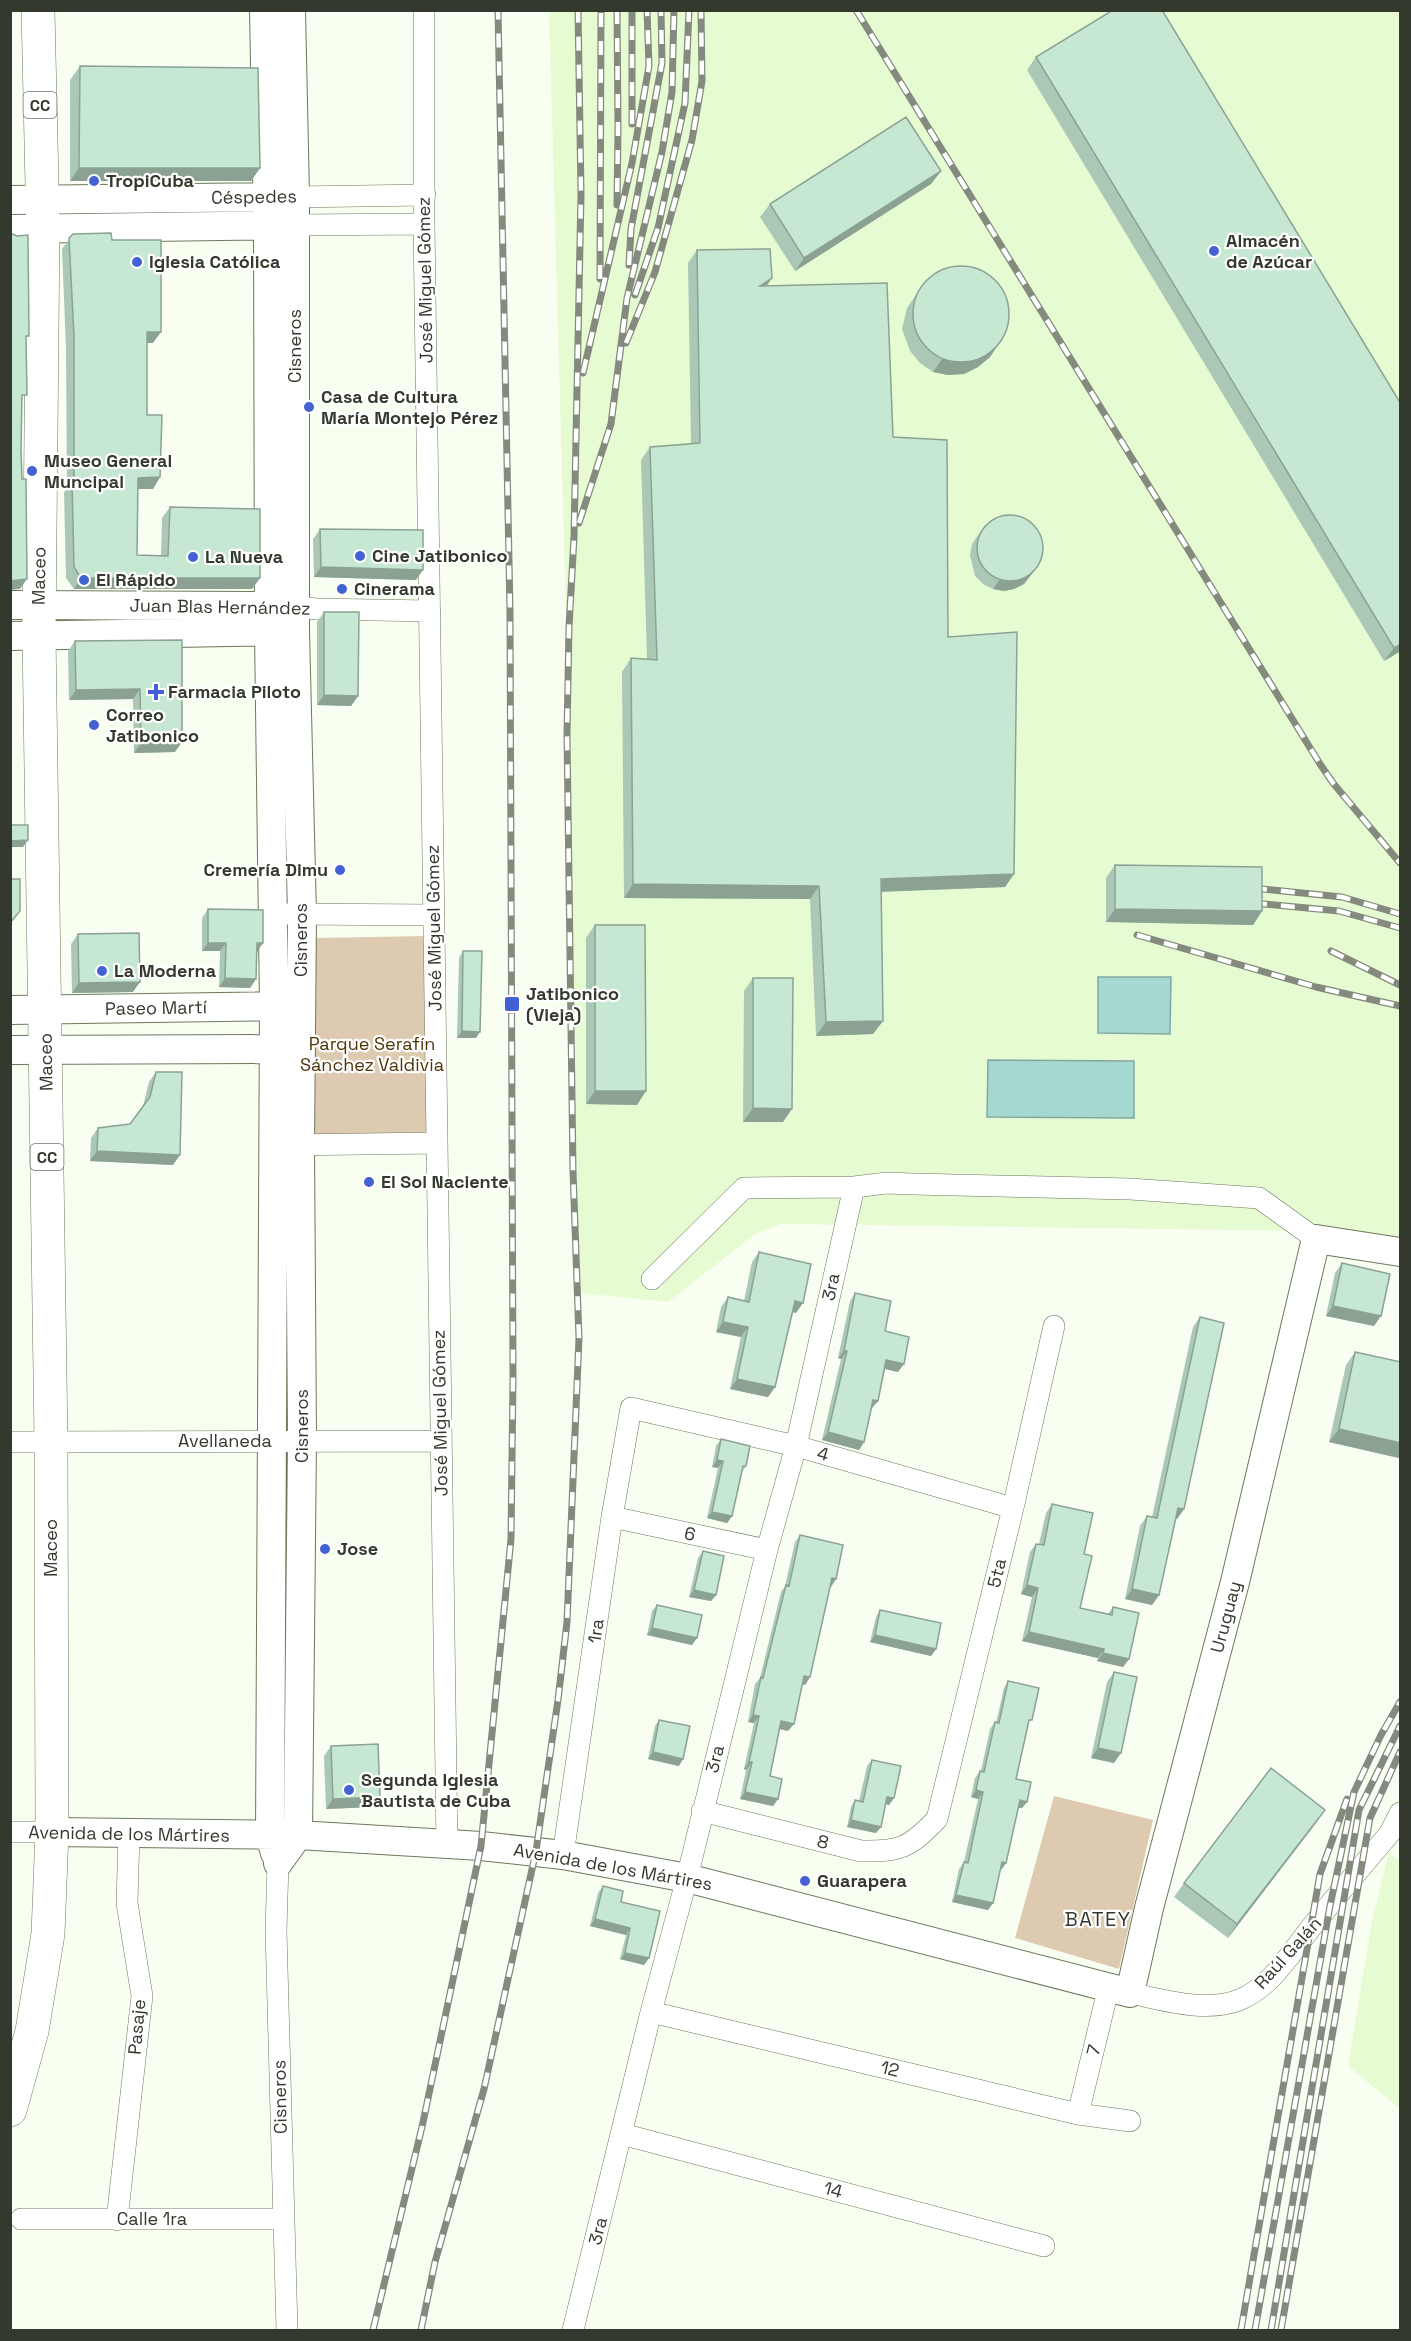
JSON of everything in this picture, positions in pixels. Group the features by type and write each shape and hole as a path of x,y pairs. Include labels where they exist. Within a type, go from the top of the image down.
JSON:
{"highway":[{"name":"Maceo","path":"10,2109 32,2031 48,1935 52,1832 51,1441 46,1050 25,620 43,215 38,10"}],"street":[{"name":"Cisneros","path":"264,10 281,197"},
{"name":"Cisneros","path":"287,1006 273,914 282,619 281,197 291,10"},
{"name":"José Miguel Gómez","path":"424,10 424,224 447,1845"},
{"name":"Céspedes","path":"10,229 43,215 281,197 425,195"},
{"name":"Céspedes","path":"10,200 43,215 281,225 424,224"},
{"name":"Juan Blas Hernández","path":"25,620 282,619 317,609 430,611"},
{"name":"Cisneros","path":"282,619 302,915 287,1006 286,1145 272,1440 270,1836 278,1863 276,1931 282,2219 287,2331"},
{"path":"273,914 434,915"},
{"name":"Paseo Martí","path":"10,1010 287,1006"},
{"path":"10,1050 286,1049"},
{"path":"286,1145 437,1143"},
{"name":"Cisneros","path":"286,1145 302,1440 298,1835"},
{"path":"652,1279 744,1188 854,1187 887,1183 1084,1188 1258,1198 1316,1239 1401,1252"},
{"name":"3ra","path":"573,2331 767,1550 796,1446 854,1187"},
{"name":"Uruguay","path":"1120,1990 1149,1908 1235,1582 1316,1239"},
{"name":"5ta","path":"937,1819 1013,1508 1054,1326"},
{"name":"4","path":"631,1408 796,1446 1013,1508"},
{"name":"1ra","path":"563,1855 612,1517 631,1408"},
{"name":"Avellaneda","path":"10,1442 440,1441"},
{"name":"6","path":"612,1517 767,1550"},
{"name":"8","path":"702,1811 861,1851 884,1852 905,1847 921,1836 937,1819"},
{"name":"Raúl Galán","path":"1120,1990 1181,2003 1218,2005 1239,2000 1257,1990 1279,1969 1395,1838 1401,1814"},
{"name":"Avenida de los Mártires","path":"10,1832 298,1835 563,1855 687,1878 1120,1990"},
{"name":"Pasaje","path":"117,2220 141,1996 127,1903 129,1834"},
{"path":"278,1863 298,1835"},
{"name":"7","path":"1078,2114 1120,1990"},
{"name":"12","path":"651,2012 1078,2114 1130,2121"},
{"name":"14","path":"622,2134 1044,2246"},
{"name":"Calle 1ra","path":"21,2218 282,2219"}],"shaded area":[{"path":"549,11 1400,11 1400,1252 1314,1231 781,1224 755,1234 668,1302 579,1293 567,651"},
{"path":"1389,1852 1400,1861 1400,2109 1348,2066 1371,1926"}],"green space":[{"name":"Parque Serafín Sánchez Valdivia","path":"427,936 431,1136 315,1134 314,938"},
{"path":"1054,1796 1153,1820 1119,1969 1015,1938"}],"water":[{"path":"1098,977 1171,977 1170,1034 1098,1033"},
{"path":"988,1060 1134,1061 1134,1118 987,1117"}],"building":[{"name":"Almacén de Azúcar","path":"1113,10 1162,10 1401,404 1401,644 1394,648 1036,57"},
{"path":"80,66 258,68 260,168 79,168"},
{"path":"906,117 941,171 804,258 770,204"},
{"path":"10,233 17,236 28,235 29,336 26,336 27,395 22,395 21,451 22,479 26,479 27,579 10,581"},
{"path":"111,233 112,240 161,240 161,332 147,332 147,415 162,415 160,477 138,478 137,555 168,556 170,507 260,509 260,578 81,578 74,567 72,481 74,481 74,336 69,238 73,234"},
{"path":"770,249 772,278 760,286 887,283 893,437 947,440 948,637 1017,632 1014,874 881,879 883,1021 826,1022 819,886 633,884 631,658 657,660 650,447 700,443 697,250"},
{"path":"961,266 979,270 995,280 1005,296 1009,314 1005,332 995,348 979,358 961,362 943,358 927,348 917,332 913,314 917,296 927,280 943,270"},
{"path":"1010,515 1023,518 1033,525 1040,535 1043,548 1040,561 1033,571 1023,578 1010,581 997,578 987,571 980,561 977,548 980,535 987,525 997,518"},
{"path":"320,529 423,530 423,570 321,567"},
{"path":"324,612 359,612 358,696 324,695"},
{"path":"182,640 182,742 141,743 140,689 76,690 75,641"},
{"path":"10,825 28,825 28,840 10,841"},
{"path":"1115,865 1262,867 1262,911 1115,909"},
{"path":"10,879 20,879 20,911 10,923"},
{"path":"208,909 263,910 263,943 257,943 256,979 225,978 226,943 208,943"},
{"path":"595,925 645,925 646,1091 595,1091"},
{"name":"La Moderna","path":"139,933 140,982 79,983 78,934"},
{"path":"463,951 482,951 480,1032 462,1031"},
{"path":"753,978 793,978 792,1109 753,1108"},
{"path":"156,1072 182,1072 180,1155 97,1151 98,1128 130,1124 150,1097"},
{"path":"759,1252 811,1264 803,1303 795,1301 775,1387 737,1379 748,1327 723,1322 728,1297 749,1302"},
{"path":"1342,1263 1390,1274 1381,1316 1333,1306"},
{"path":"855,1293 891,1301 885,1331 909,1337 904,1364 886,1360 878,1401 873,1400 864,1442 828,1432 847,1351 844,1351"},
{"path":"1200,1317 1224,1323 1184,1509 1178,1508 1159,1595 1132,1589 1147,1516 1157,1518"},
{"path":"1355,1352 1401,1362 1401,1443 1339,1429"},
{"path":"721,1439 750,1446 732,1516 712,1512 723,1461 717,1460"},
{"path":"1052,1504 1093,1513 1084,1554 1092,1556 1080,1608 1112,1615 1113,1607 1139,1613 1129,1659 1103,1653 1104,1649 1029,1632 1038,1588 1027,1585 1036,1544 1044,1545"},
{"path":"800,1535 843,1545 836,1579 832,1578 810,1677 804,1676 794,1724 781,1721 770,1776 782,1779 778,1799 745,1792 759,1716 753,1715 761,1677 763,1678 786,1585 789,1586"},
{"path":"703,1551 724,1556 716,1595 694,1590"},
{"path":"657,1605 702,1615 697,1638 652,1628"},
{"path":"880,1610 941,1623 936,1649 875,1635"},
{"path":"1114,1672 1137,1677 1121,1753 1098,1748"},
{"path":"1008,1681 1039,1688 1032,1720 1029,1720 1016,1779 1031,1782 1027,1802 1020,1800 1006,1863 1002,1862 993,1903 956,1895 964,1862 968,1863 983,1792 976,1790 980,1771 984,1772 995,1722 999,1723"},
{"path":"659,1720 690,1726 683,1759 653,1752"},
{"path":"378,1744 380,1797 333,1799 331,1746"},
{"path":"872,1760 901,1766 894,1798 887,1797 881,1827 851,1820 855,1800 863,1802"},
{"path":"1271,1768 1325,1810 1237,1924 1184,1883"},
{"path":"603,1886 623,1891 621,1902 660,1911 649,1958 625,1953 630,1928 595,1919"}],"railway":[{"path":"373,2330 422,2127 481,1846 511,1539 513,1379 510,611 498,10"},
{"path":"421,2330 435,2262 484,2089 536,1851 567,1622 579,1338 573,1171 567,735 569,627 574,537 581,194 578,10"},
{"path":"600,279 601,10"},
{"path":"617,10 617,205"},
{"path":"632,10 632,124"},
{"path":"583,373 632,163 649,66 647,10"},
{"path":"629,265 631,229 662,63 661,10"},
{"path":"579,523 611,424 627,298 662,152 672,92 674,10"},
{"path":"635,295 658,228 685,103 689,10"},
{"path":"626,343 655,272 692,140 702,81 701,10"},
{"path":"856,10 1320,764 1333,783 1400,863"},
{"path":"1253,888 1342,897 1400,914"},
{"path":"1253,903 1339,911 1400,928"},
{"path":"1137,935 1316,987 1400,1006"},
{"path":"1331,951 1400,985"},
{"path":"1255,2330 1330,1906 1354,1792 1381,1735 1400,1702"},
{"path":"1271,2330 1359,1810 1400,1726"},
{"path":"1281,2330 1370,1818 1400,1752"},
{"path":"1241,2330 1320,1874 1347,1799"}],"place":[{"name":"TropiCuba","path":"94,181"},
{"name":"Almacén de Azúcar","path":"1214,251"},
{"name":"Iglesia Católica","path":"137,262"},
{"name":"Casa de Cultura María Montejo Pérez","path":"309,407"},
{"name":"Museo General Muncipal","path":"32,471"},
{"name":"Cine Jatibonico","path":"360,556"},
{"name":"La Nueva","path":"193,557"},
{"name":"El Rápido","path":"84,580"},
{"name":"Cinerama","path":"342,589"},
{"name":"Farmacia Piloto","path":"156,692"},
{"name":"Correo Jatibonico","path":"94,725"},
{"name":"Cremería Dimu","path":"340,870"},
{"name":"La Moderna","path":"102,971"},
{"name":"Jatibonico (Vieja)","path":"512,1004"},
{"name":"El Sol Naciente","path":"369,1182"},
{"name":"Jose","path":"325,1549"},
{"name":"Segunda Iglesia Bautista de Cuba","path":"349,1790"},
{"name":"Guarapera","path":"805,1881"}],"district":[{"name":"BATEY","path":"1098,1919"}]}
